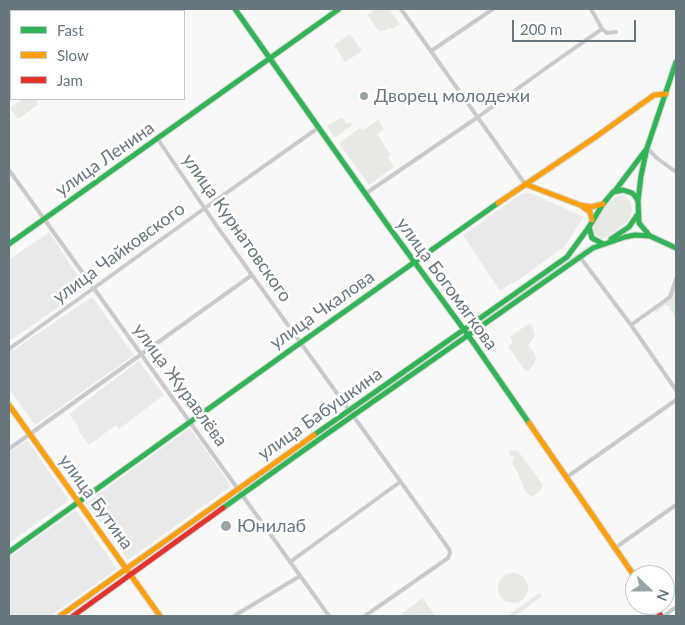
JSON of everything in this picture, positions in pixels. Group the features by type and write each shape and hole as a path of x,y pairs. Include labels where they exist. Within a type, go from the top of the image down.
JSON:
{"main road":[{"name":"улица Богомягкова","path":"235,9 365,194 464,330 627,565"},
{"name":"улица Ленина","path":"9,244 339,9"},
{"path":"650,236 639,223 638,201 641,176 647,148 676,62"},
{"name":"улица Чкалова","path":"9,552 300,342 525,184 654,95 666,94"},
{"name":"улица Бабушкина","path":"60,616 567,257 603,204 647,148"},
{"path":"525,184 580,205 591,207 603,204"},
{"path":"613,192 619,190 628,191 638,201"},
{"path":"580,205 590,212 592,220"},
{"path":"602,244 629,227 638,214"},
{"path":"588,227 592,238 602,244 635,235 650,236 676,248"},
{"name":"улица Бабушкина","path":"73,616 580,257 602,244"},
{"name":"улица Бутина","path":"9,405 160,616"}],"street":[{"path":"401,9 525,184"},
{"path":"431,51 493,9"},
{"path":"591,9 602,29 607,33 616,32"},
{"path":"365,194 602,29"},
{"name":"улица Чайковского","path":"9,349 318,128"},
{"name":"улица Курнатовского","path":"157,138 252,275 447,545 450,553 448,558 365,616"},
{"path":"647,148 676,172"},
{"name":"улица Журавлёва","path":"9,170 329,616"},
{"path":"580,257 631,325 676,390"},
{"path":"9,449 252,275"},
{"path":"631,325 670,297 676,279"},
{"path":"567,477 676,400"},
{"path":"290,562 400,482"},
{"path":"616,548 676,505"},
{"path":"234,616 300,576"},
{"path":"663,616 676,607"}],"shaded area":[{"path":"375,9 389,9 400,24 392,29 390,27 379,31 367,15"},
{"path":"350,34 362,51 345,62 334,45"},
{"path":"22,100 36,100 39,104 18,119 10,108"},
{"path":"342,117 347,124 350,122 352,125 335,138 327,126"},
{"path":"378,120 384,129 377,134 391,155 388,158 394,167 369,185 339,143 360,128 363,130"},
{"path":"530,193 584,217 564,247 500,291 463,235 521,194"},
{"path":"617,196 624,196 631,202 632,211 630,217 627,222 603,239 595,237 593,225 608,203"},
{"path":"49,232 86,288 9,341 9,260"},
{"path":"589,245 591,247 479,326 477,323"},
{"path":"676,286 676,318 669,307 665,305 656,313 653,311 671,297"},
{"path":"92,297 134,355 35,425 9,389 9,353"},
{"path":"528,324 532,325 535,336 528,346 534,352 536,358 534,365 526,372 508,346 513,342 510,337"},
{"path":"139,361 164,395 119,429 116,425 89,445 69,414"},
{"path":"190,428 231,486 128,560 86,503"},
{"path":"27,440 69,500 9,543 9,453"},
{"path":"511,450 518,451 543,485 540,491 531,497 524,489 518,473 512,464 514,457 509,453"},
{"path":"76,510 117,569 50,616 9,616 9,557"},
{"path":"513,573 519,574 527,582 527,594 519,602 513,603 507,602 499,594 498,588 499,582 507,574"},
{"path":"539,593 542,596 515,616 507,616"},
{"path":"423,598 435,616 404,616 402,613"}],"traffic: fast":[{"path":"235,9 529,423"},
{"path":"9,244 339,9"},
{"path":"638,201 647,148 676,62"},
{"path":"614,192 645,151"},
{"path":"314,435 567,257 613,192 623,190 635,196 638,201 639,223 650,236"},
{"path":"9,552 498,203"},
{"path":"611,239 629,227 638,214"},
{"path":"589,227 592,238 603,244"},
{"path":"223,508 593,248 635,235 650,236 676,248"}],"traffic: slow":[{"path":"498,203 654,95 666,94"},
{"path":"525,184 580,205 591,207 603,204"},
{"path":"583,207 590,212 592,220"},
{"path":"9,405 160,616"},
{"path":"529,423 627,565"},
{"path":"60,616 314,435"}],"traffic: jam":[{"path":"73,616 223,508"}],"place":[{"name":"Дворец молодежи","path":"364,96"},
{"name":"Юнилаб","path":"226,526"}]}
